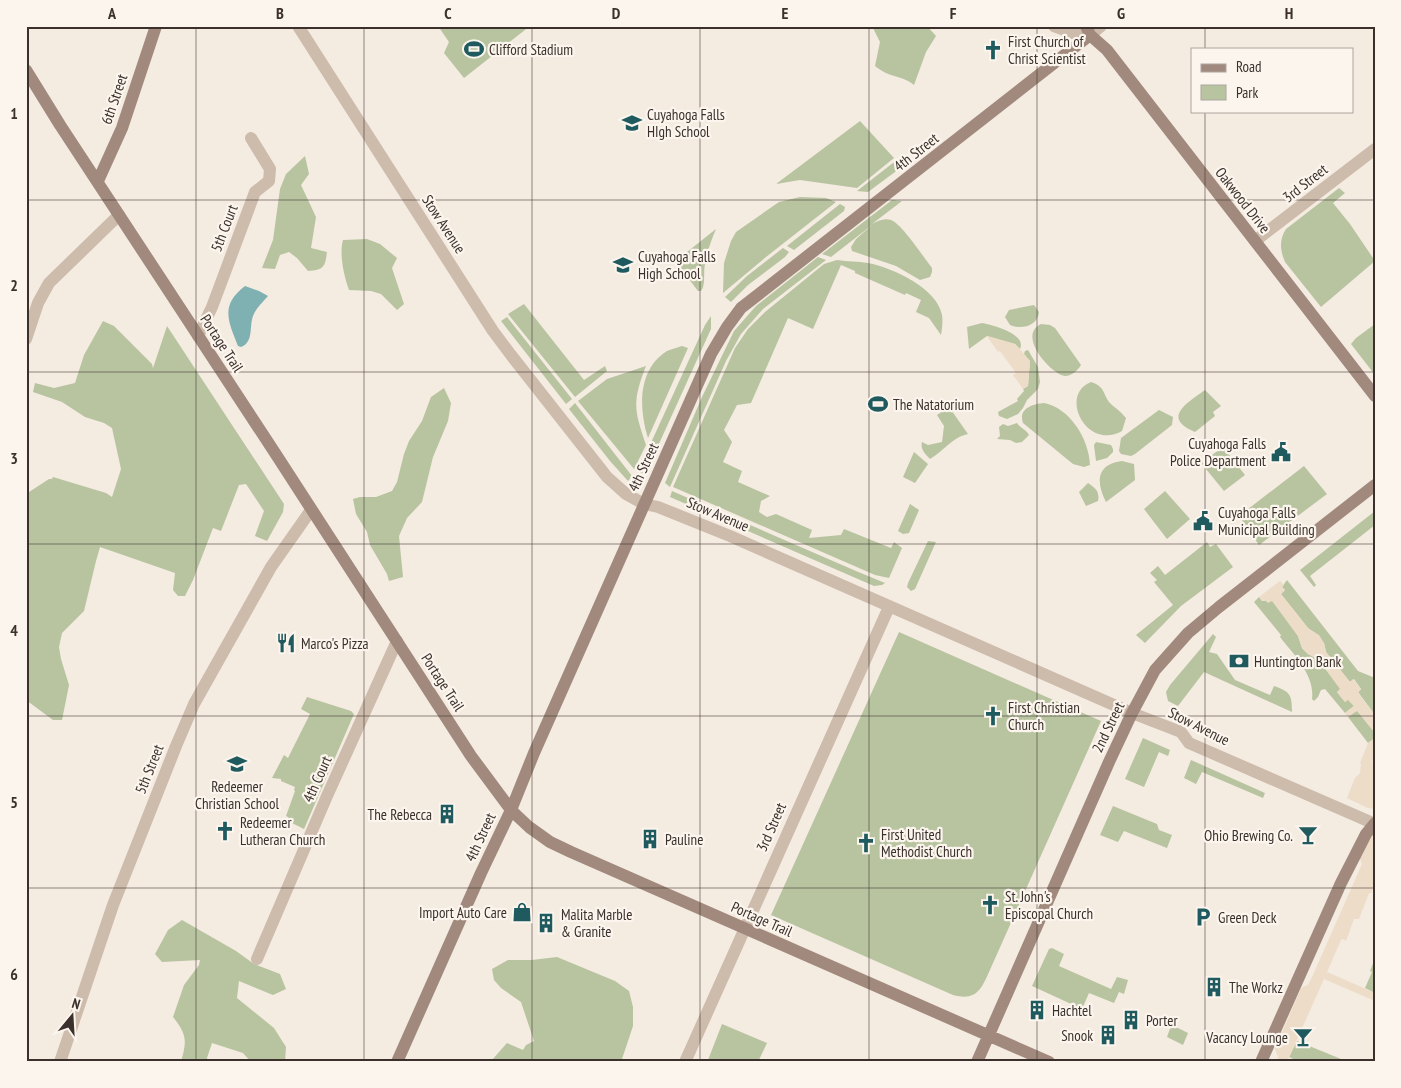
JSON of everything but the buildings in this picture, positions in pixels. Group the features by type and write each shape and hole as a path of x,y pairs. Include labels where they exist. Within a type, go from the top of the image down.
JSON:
{"main road":[{"name":"6th Street","path":"98,181 122,128 156,26"},
{"name":"4th Street","path":"397,1062 511,810 532,758 711,354 727,327 742,308 1088,31"},
{"name":"Oakwood Drive","path":"1088,31 1107,50 1375,396"},
{"name":"Portage Trail","path":"26,70 471,756 511,810 534,831 571,852 1049,1062"},
{"name":"2nd Street","path":"977,1062 1132,713 1155,670 1188,633 1375,485"},
{"path":"1262,1062 1341,883 1366,834 1375,823"}],"street":[{"name":"Stow Avenue","path":"298,26 510,356 607,477 626,494 644,504 658,506 730,536 1132,713 1181,732 1190,743 1375,823"},
{"path":"1054,26 1073,33 1088,31"},
{"name":"4th Street","path":"1088,31 1101,26"},
{"name":"5th Court","path":"198,336 212,307 255,192 268,181 270,169 251,138"},
{"name":"3rd Street","path":"1255,241 1375,149"},
{"path":"26,339 38,303 49,283 119,215"},
{"name":"5th Street","path":"60,1062 116,896 194,704 271,567 311,510"},
{"name":"3rd Street","path":"685,1062 889,607"},
{"name":"4th Court","path":"257,958 326,796 397,641"}],"green space":[{"name":"Clifford Stadium","path":"438,26 530,26 464,78 444,53 449,42"},
{"path":"872,26 927,26 936,36 926,52 914,85 885,73 875,66 880,42"},
{"path":"860,121 894,158 857,188 800,180 776,184"},
{"path":"305,156 309,174 301,185 316,217 311,248 327,252 323,267 308,271 289,252 280,255 275,269 262,268 273,240 280,189 286,174"},
{"path":"898,159 903,164 899,169 868,192 857,191"},
{"path":"1339,188 1345,193 1333,203 1375,261 1321,307 1285,262 1281,241 1286,229"},
{"path":"800,197 826,198 836,202 723,293 724,263 736,232 779,202"},
{"path":"892,200 902,201 872,224 886,219 896,223 907,234 932,268 930,277 920,280 896,266 852,251 851,247 856,239 872,225 831,257 822,254"},
{"path":"840,204 845,207 844,211 794,250 787,246"},
{"path":"716,229 704,267 703,288 701,291 698,291 679,266 677,260"},
{"path":"367,239 380,244 397,258 392,268 404,304 397,310 381,294 371,291 349,290 343,265 343,240"},
{"path":"783,248 789,252 785,257 748,285 731,302 725,297 747,276"},
{"path":"818,257 826,260 763,309 741,334 726,361 670,487 665,483 702,397 734,331 756,306"},
{"path":"837,260 864,262 889,269 923,288 932,296 942,315 941,335 929,318 916,312 921,300 906,293 905,295 841,265 813,329 788,318 751,403 737,405 724,430 732,442 723,462 742,471 738,482 770,496 761,501 759,512 767,517 776,514 812,530 809,538 841,535 844,529 891,548 894,542 902,548 889,578 875,575 673,487 735,348 748,329 765,312 824,264"},
{"path":"524,304 584,380 605,366 607,371 575,397 508,314"},
{"path":"1034,305 1039,312 1038,317 1036,321 1028,326 1010,325 1005,317 1009,310"},
{"path":"711,316 711,329 644,474 638,471 705,325"},
{"path":"507,317 572,399 566,404 501,321"},
{"path":"103,321 114,326 152,364 153,368 167,326 284,504 283,512 267,541 255,536 264,511 246,484 239,485 221,531 213,528 185,596 178,596 173,590 175,573 100,547 84,611 62,633 59,647 69,685 62,720 53,720 26,700 26,494 53,477 106,493 112,497 121,469 112,428 104,423 85,417 62,402 33,392 35,383 54,388 75,383 84,355"},
{"path":"982,323 1001,328 1014,335 1019,339 1020,349 1015,344 987,336 969,349 967,327"},
{"path":"1041,324 1050,325 1055,328 1081,365 1072,374 1065,376 1059,374 1039,354 1032,337 1034,330"},
{"path":"1375,324 1375,375 1351,344"},
{"path":"682,346 688,348 648,438 642,403 645,379 657,359 667,351"},
{"path":"1028,350 1038,367 1040,382 1038,389 1027,400 1018,414 1007,419 999,416 998,412 1018,401 1017,399 1024,391 1023,389 1028,386 1030,361 1024,354"},
{"path":"646,366 638,389 636,406 646,445 634,469 578,401 607,379"},
{"path":"1091,382 1100,386 1109,402 1126,418 1122,431 1109,435 1098,434 1088,428 1081,419 1077,408 1077,398 1081,389"},
{"path":"444,388 451,403 448,421 433,457 422,502 407,518 399,536 403,577 389,581 370,545 367,532 356,514 353,499 376,497 392,491 397,482 409,441 422,421 431,397"},
{"path":"1205,390 1221,406 1213,412 1215,416 1195,432 1185,427 1178,416 1185,405"},
{"path":"575,403 632,476 628,481 569,409"},
{"path":"1044,403 1062,411 1076,426 1086,445 1090,465 1084,467 1073,464 1023,423 1022,414 1027,408"},
{"path":"949,407 968,434 952,441 930,459 922,449 922,442 928,445 942,442 944,426 937,415"},
{"path":"1159,410 1173,417 1172,425 1135,454 1131,456 1121,454 1119,451 1121,438"},
{"path":"1017,423 1029,435 1022,442 1016,443 1010,440 997,439 1000,436 999,427 1003,424 1008,426"},
{"path":"1096,442 1111,445 1113,452 1107,458 1096,461 1094,445"},
{"path":"1223,447 1245,475 1224,491 1201,463"},
{"path":"914,452 928,464 915,483 903,477"},
{"path":"1122,461 1134,464 1135,480 1106,502 1101,488 1100,476 1107,466"},
{"path":"1304,466 1327,494 1259,545 1239,516"},
{"path":"1088,483 1096,490 1098,501 1086,506 1079,492"},
{"path":"672,491 885,583 874,586 670,497"},
{"path":"1165,491 1190,519 1167,539 1144,509"},
{"path":"910,504 919,510 909,533 903,534 898,531"},
{"path":"1375,511 1375,525 1310,576 1316,585 1314,587 1300,570"},
{"path":"928,541 936,542 915,589 911,591 907,587 908,583"},
{"path":"1207,542 1210,547 1216,544 1233,567 1181,606 1145,643 1136,635 1173,605 1154,582 1157,580 1150,573 1158,566 1165,575"},
{"path":"1287,580 1358,671 1375,678 1375,715 1358,692 1361,689 1354,679 1350,682 1326,652 1324,643 1308,628 1281,594 1285,590 1282,587"},
{"path":"1259,597 1262,601 1272,600 1298,636 1302,648 1308,654 1318,659 1341,689 1337,692 1345,702 1348,699 1354,706 1345,713 1325,689 1321,690 1314,701 1312,699 1312,690 1307,674 1280,637 1281,635 1254,602"},
{"path":"899,632 1101,721 986,978 977,992 967,996 953,995 771,915"},
{"path":"1213,634 1216,637 1209,652 1217,654 1235,680 1270,695 1274,686 1284,690 1291,697 1292,712 1204,672 1178,706 1168,701 1166,692 1170,685"},
{"path":"307,697 351,711 354,714 304,829 288,821 286,816 295,787 281,781 281,779 272,778 284,755 288,758 310,714 301,709"},
{"path":"1357,710 1375,733 1375,738 1368,743 1348,717"},
{"path":"1143,738 1170,750 1168,756 1159,752 1144,787 1125,779"},
{"path":"1191,760 1265,793 1263,798 1202,772 1196,784 1184,778"},
{"path":"1113,806 1157,824 1159,830 1172,835 1167,848 1124,831 1118,842 1100,835"},
{"path":"182,920 236,951 254,964 280,974 286,989 273,995 239,981 237,998 274,1028 286,1047 285,1062 251,1062 243,1053 212,1043 207,1058 209,1062 181,1062 185,1043 183,1033 173,1017 184,985 199,965 200,960 162,962 155,954 168,930"},
{"path":"1052,948 1064,954 1059,966 1111,989 1117,977 1128,980 1124,994 1119,992 1114,1003 1089,993 1082,1009 1032,986 1049,949"},
{"path":"557,957 615,981 629,991 633,1007 633,1026 621,1062 492,1062 507,1043 523,1050 526,1045 534,1041 521,1002 501,988 494,980 492,969 508,960"},
{"path":"1375,958 1375,993 1365,988 1372,972 1370,971"},
{"path":"722,1024 767,1043 758,1062 712,1062 708,1060"},
{"path":"1171,1026 1188,1033 1183,1045 1167,1037"},
{"path":"1297,1041 1346,1061 1300,1062 1289,1057"}],"shaded area":[{"path":"987,336 1015,344 1030,361 1028,386 1023,389 1013,375 1016,373"},
{"path":"1280,581 1284,585 1282,587 1285,590 1281,594 1308,628 1319,635 1324,643 1326,652 1350,682 1353,679 1361,689 1358,693 1375,715 1375,733 1357,711 1348,717 1345,713 1354,706 1348,700 1345,702 1337,692 1340,689 1318,659 1308,654 1302,648 1298,636 1272,601 1268,603 1265,600 1262,601 1259,597"},
{"path":"1375,738 1375,759 1372,761 1375,764 1373,772 1375,773 1374,809 1347,798 1355,778 1360,773 1360,763 1368,743"},
{"path":"1375,832 1375,884 1371,893 1369,893 1359,919 1354,919 1346,941 1341,940 1327,972 1375,993 1375,1001 1324,979 1287,1062 1276,1062 1278,1057 1275,1049 1301,988 1308,985 1313,975 1362,864 1359,856"}],"water":[{"path":"245,286 268,296 254,313 248,342 241,347 238,346 234,337 228,314 232,300"}],"place":[{"name":"Clifford Stadium","path":"474,49"},
{"name":"First Church of Christ Scientist","path":"993,50"},
{"name":"Cuyahoga Falls HIgh School","path":"632,123"},
{"name":"Cuyahoga Falls High School","path":"623,265"},
{"name":"The Natatorium","path":"878,404"},
{"name":"Cuyahoga Falls Police Department","path":"1281,452"},
{"name":"Cuyahoga Falls Municipal Building","path":"1203,521"},
{"name":"Marco's Pizza","path":"286,643"},
{"name":"Huntington Bank","path":"1239,661"},
{"name":"First Christian Church","path":"993,716"},
{"name":"Redeemer Christian School","path":"237,764"},
{"name":"The Rebecca","path":"447,814"},
{"name":"Redeemer Lutheran Church","path":"225,831"},
{"name":"Ohio Brewing Co.","path":"1308,835"},
{"name":"Pauline","path":"650,839"},
{"name":"First United Methodist Church","path":"866,843"},
{"name":"St. John's Episcopal Church","path":"990,905"},
{"name":"Import Auto Care","path":"522,912"},
{"name":"Green Deck","path":"1203,917"},
{"name":"Malita Marble & Granite","path":"546,923"},
{"name":"The Workz","path":"1214,987"},
{"name":"Hachtel","path":"1037,1010"},
{"name":"Porter","path":"1131,1020"},
{"name":"Snook","path":"1108,1035"},
{"name":"Vacancy Lounge","path":"1303,1037"}]}
